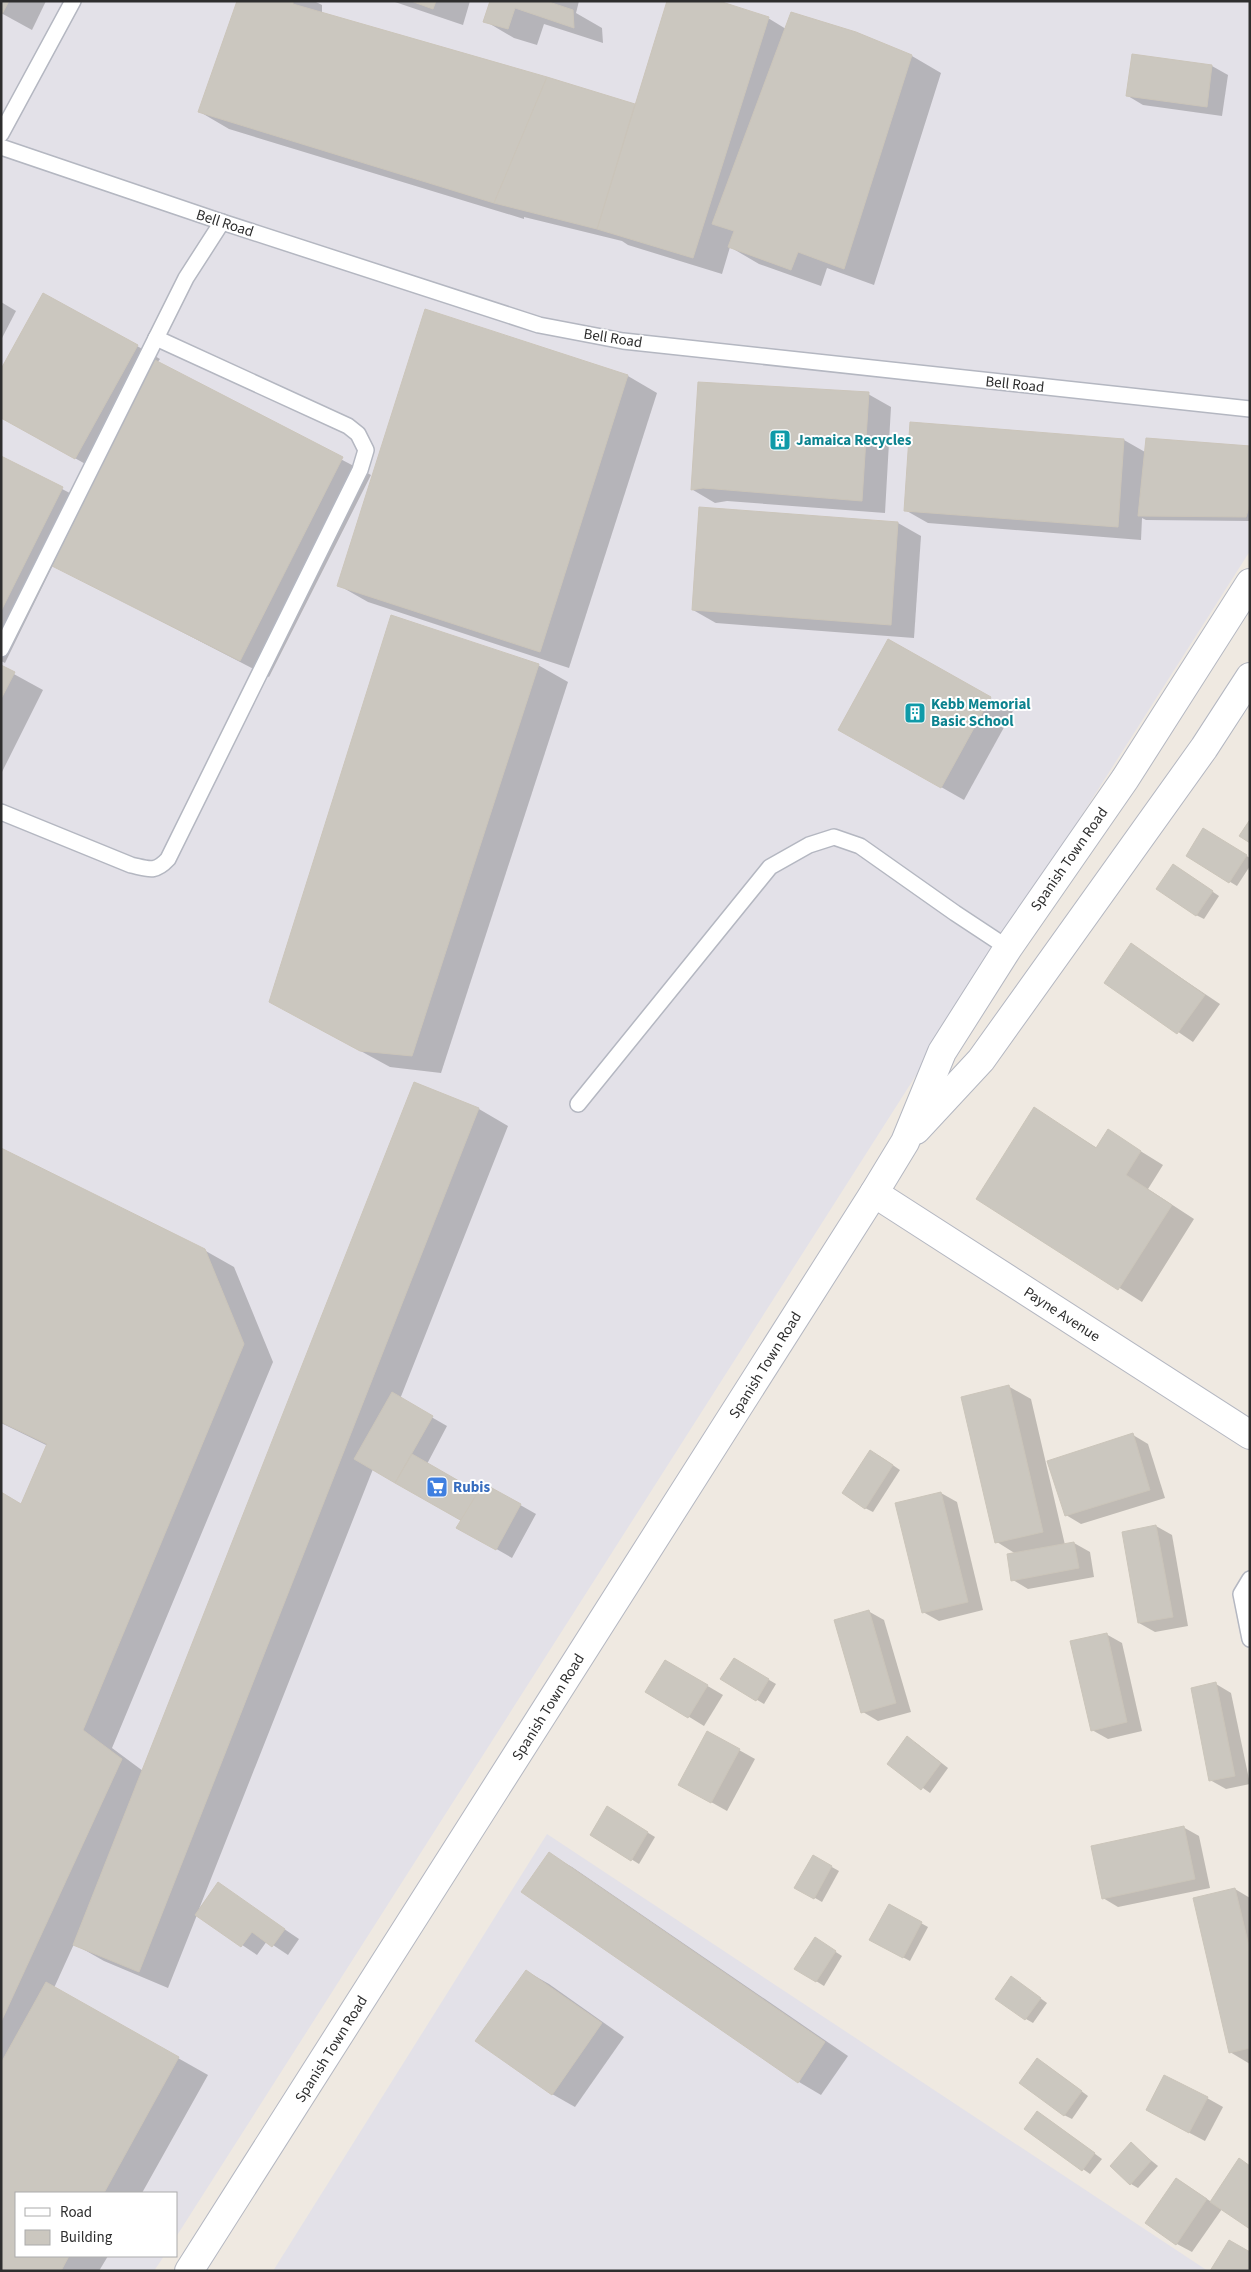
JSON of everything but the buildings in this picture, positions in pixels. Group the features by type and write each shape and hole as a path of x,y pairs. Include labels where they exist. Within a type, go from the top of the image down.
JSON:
{"main road":[{"name":"Spanish Town Road","path":"189,2271 874,1193 905,1142 942,1052 1008,948 1125,779 1250,583"},
{"name":"Spanish Town Road","path":"905,1142 981,1060 1204,748 1250,677"},
{"name":"Payne Avenue","path":"874,1193 1250,1435"}],"lane":[{"path":"1,134 73,1"},
{"name":"Bell Road","path":"1,147 222,222 539,325 623,341 1250,409"},
{"path":"1,649 186,278 222,222"},
{"path":"1,812 132,865 152,870 161,866 168,859 360,470 366,450 358,434 348,426 156,338"},
{"path":"578,1104 770,867 809,845 834,837 860,846 1008,948"},
{"path":"1250,1579 1241,1594 1250,1638"}],"shaded area":[{"path":"1,1 1250,1 1250,551 178,2234 178,2192 15,2192 15,2257 163,2257 154,2271 1,2271"},
{"path":"547,1834 1208,2271 273,2271"}],"place":[{"name":"Jamaica Recycles","path":"780,440"},
{"name":"Kebb Memorial Basic School","path":"915,713"},
{"name":"Rubis","path":"437,1487"}]}
